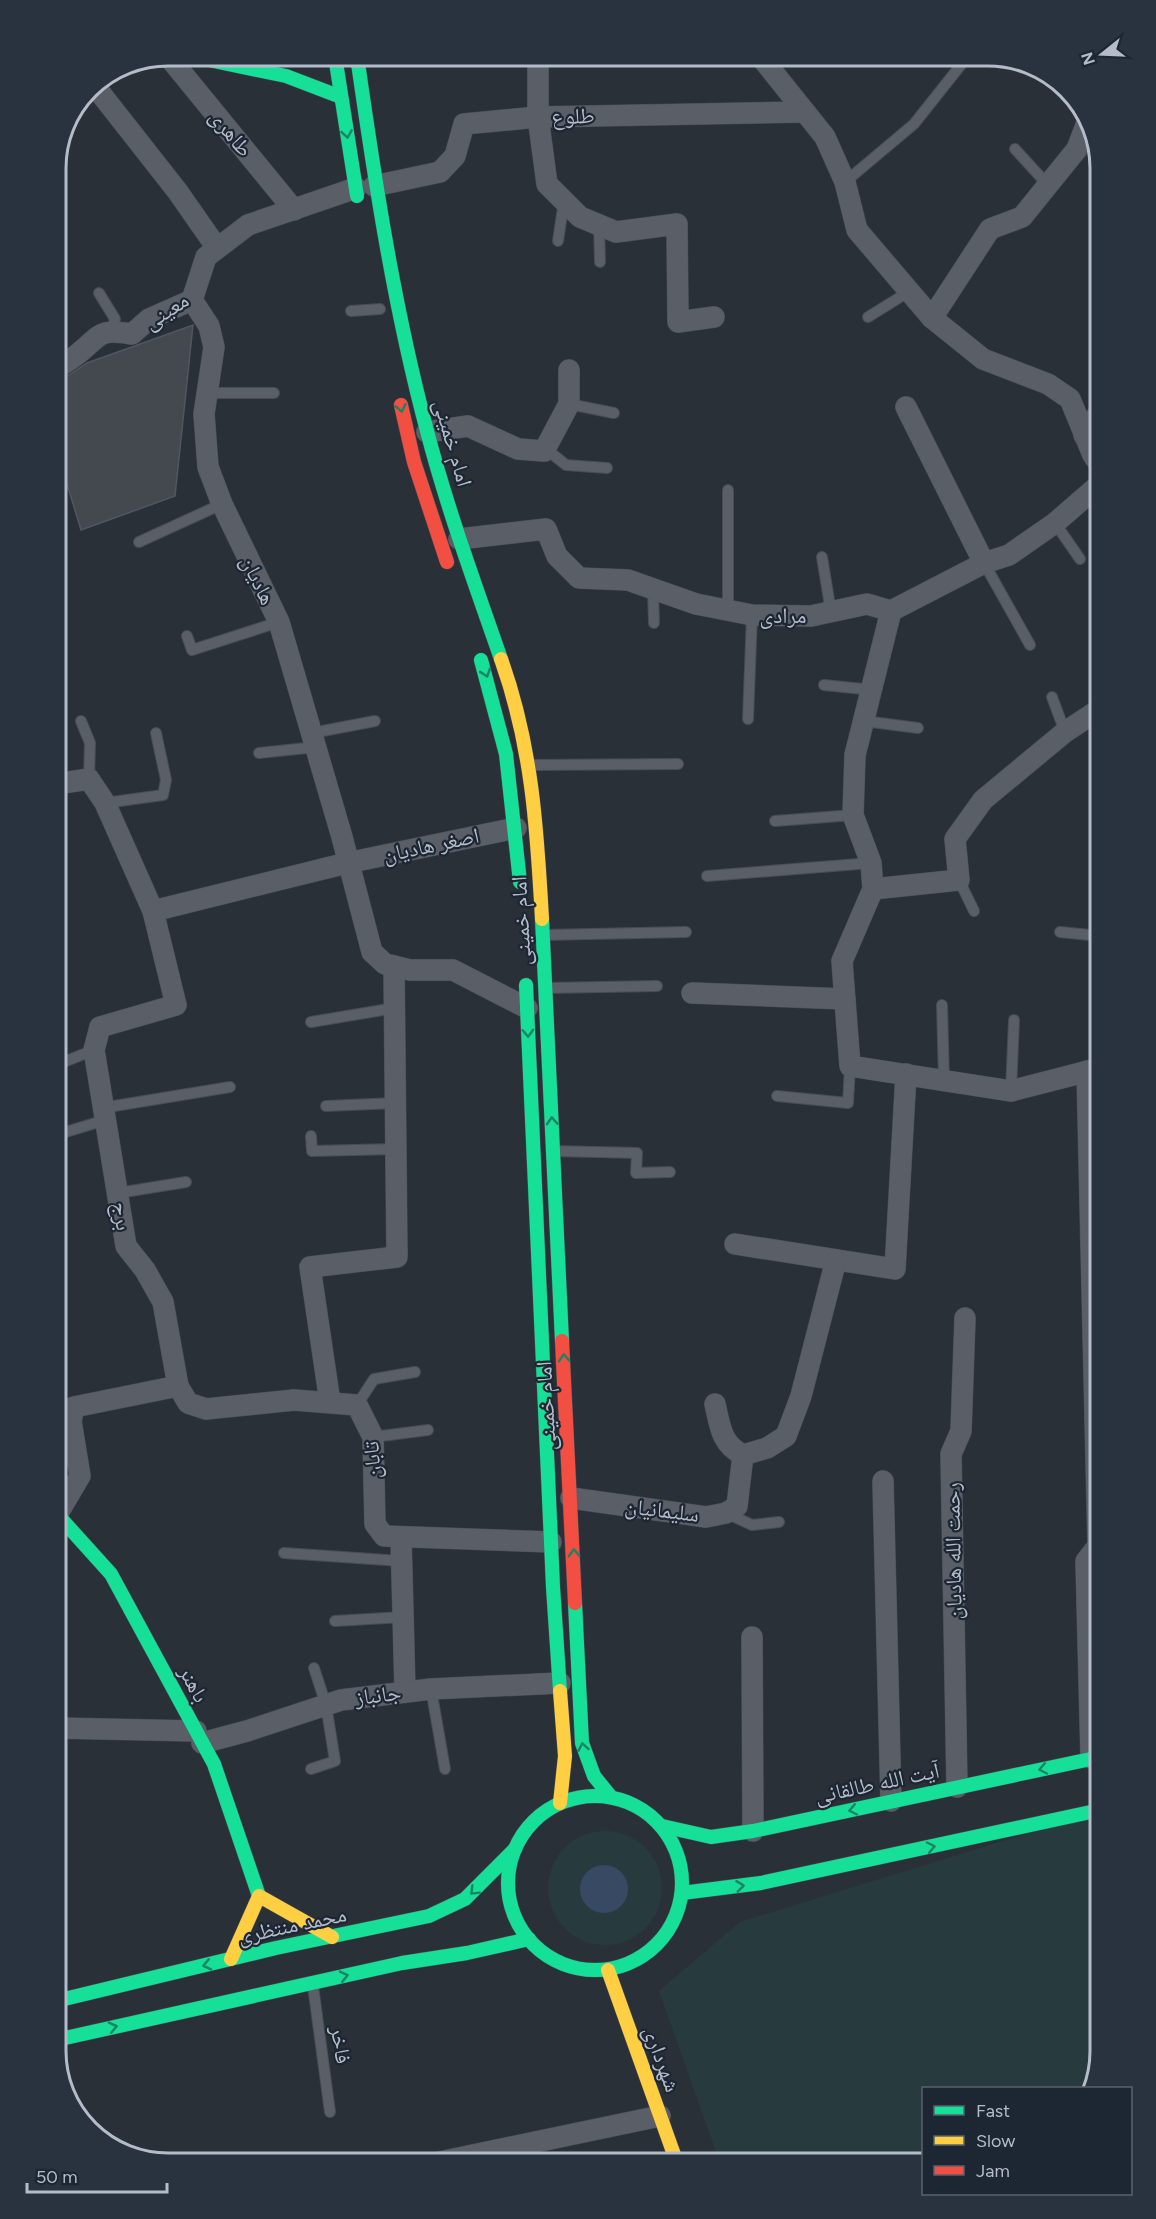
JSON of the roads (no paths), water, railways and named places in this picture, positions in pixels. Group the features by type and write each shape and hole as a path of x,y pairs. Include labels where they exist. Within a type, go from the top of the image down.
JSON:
{"main road":[{"path":"240,66 311,82 341,98"},
{"name":"امام خمینی","path":"336,66 341,98 397,306 426,432 459,539 511,687 530,765 537,820 545,988 537,1009 551,1542 565,1756 560,1803"},
{"name":"امام خمینی","path":"358,66 365,187 361,215"},
{"name":"امام خمینی","path":"396,386 414,462 452,576"},
{"name":"امام خمینی","path":"478,651 490,684 506,754 516,828 521,897"},
{"name":"امام خمینی","path":"525,975 537,1009 554,1151 582,1744 591,1772 600,1787 611,1797"},
{"name":"باهنر","path":"66,1525 111,1574 214,1764 259,1896"},
{"name":"آیت الله طالقانی","path":"662,1826 711,1837 753,1831 1090,1758"},
{"path":"581,1796 611,1797 625,1800 645,1811 662,1826 675,1846 681,1869 682,1893 677,1915 666,1935 640,1958 608,1970 579,1969 551,1958 529,1939 516,1919 509,1896 508,1872 515,1849 525,1830 538,1817 560,1803 581,1796"},
{"path":"682,1893 761,1883 1090,1812"},
{"name":"محمد منتظری","path":"66,1999 231,1959 429,1916 465,1899 515,1849"},
{"path":"231,1959 259,1896 332,1937"},
{"path":"66,2038 312,1983 529,1939"},
{"name":"شهرداری","path":"608,1970 673,2153"}],"street":[{"name":"طاهری","path":"176,66 294,210"},
{"path":"538,66 538,117 547,184 580,217 616,232 677,224 678,322 714,316"},
{"path":"768,66 825,137 845,182 857,230 932,318 983,359 1048,384 1070,399 1090,446"},
{"path":"100,92 178,192 218,248"},
{"name":"طلوع","path":"365,187 440,172 454,156 464,124 538,117 805,112"},
{"path":"932,318 990,229 1022,217 1047,183 1077,149 1083,133"},
{"name":"معینی","path":"66,362 79,353 96,335 112,331 132,334 149,319 192,300 206,257 248,225 365,187"},
{"name":"هادیان","path":"192,300 209,326 214,347 204,414 208,467 222,504 279,622 342,837 372,952 385,964 394,966"},
{"path":"426,432 468,426 518,449 544,451 569,404 569,370"},
{"path":"906,407 984,563"},
{"path":"1084,435 1090,427"},
{"path":"1090,494 1056,523 1009,555 984,563 891,611 855,755 853,815 872,863 873,889 842,961 850,1066 1011,1091 1090,1070"},
{"name":"مرادی","path":"459,539 546,529 556,556 579,578 628,580 696,604 752,615 811,616 867,604 891,611"},
{"path":"873,889 959,880 955,839 983,800 1065,732 1090,716"},
{"path":"66,782 89,779 105,803 153,911 176,1005 100,1028 94,1050"},
{"name":"اصغر هادیان","path":"347,863 516,828"},
{"path":"153,911 347,863"},
{"path":"330,1402 310,1267 397,1257 394,966 410,969 453,970 537,1009"},
{"path":"692,993 845,999"},
{"name":"برج","path":"94,1050 126,1246 145,1270 163,1302 178,1386"},
{"path":"735,1244 895,1269 906,1074"},
{"path":"715,1404 722,1435 730,1449 743,1455 767,1448 786,1436 801,1396 836,1260"},
{"name":"رحمت الله هادیان","path":"957,1787 951,1454 961,1431 965,1318"},
{"path":"66,1498 80,1476 71,1421 74,1407 178,1386 188,1403 206,1408 294,1400 357,1405"},
{"name":"تابان","path":"357,1405 373,1437 375,1524 384,1536 551,1542"},
{"name":"سلیمانیان","path":"571,1498 706,1517 726,1513 736,1506 743,1455"},
{"path":"883,1481 891,1801"},
{"path":"400,1537 405,1692"},
{"path":"1090,1555 1086,1560 1090,1639"},
{"path":"752,1637 753,1831"},
{"name":"جانباز","path":"66,1729 199,1737 247,1731 341,1700 431,1689 560,1683"},
{"path":"483,2153 660,2116"}],"lane":[{"path":"845,182 914,124 960,66"},
{"path":"1015,149 1047,183"},
{"path":"558,241 564,201"},
{"path":"598,225 600,262"},
{"path":"868,317 910,291"},
{"path":"99,293 115,319 112,331"},
{"path":"351,310 380,308"},
{"path":"207,393 274,393"},
{"path":"569,404 614,413"},
{"path":"546,448 566,465 607,468"},
{"path":"728,490 728,610"},
{"path":"139,542 222,504"},
{"path":"1056,523 1080,558"},
{"path":"822,557 831,612"},
{"path":"984,563 1030,645"},
{"path":"653,589 654,623"},
{"path":"748,719 752,615"},
{"path":"187,636 192,650 279,622"},
{"path":"824,685 873,690"},
{"path":"1052,697 1065,732"},
{"path":"81,721 90,743 89,779"},
{"path":"259,753 314,740 375,721"},
{"path":"864,722 918,728"},
{"path":"105,803 163,795 166,780 156,733"},
{"path":"530,765 678,764"},
{"path":"775,821 853,815"},
{"path":"706,876 872,863"},
{"path":"959,880 974,911"},
{"path":"543,935 686,932"},
{"path":"1060,932 1090,935"},
{"path":"545,988 657,986"},
{"path":"942,1005 944,1080"},
{"path":"311,1022 394,1008"},
{"path":"1011,1091 1014,1020"},
{"path":"66,1061 94,1050"},
{"path":"777,1096 848,1103 850,1066"},
{"path":"66,1131 103,1114 230,1087"},
{"path":"326,1106 396,1103"},
{"path":"311,1136 312,1151 396,1149"},
{"path":"554,1151 637,1153 636,1173 670,1172"},
{"path":"118,1193 186,1182"},
{"path":"357,1405 374,1379 415,1372"},
{"path":"373,1437 428,1430"},
{"path":"726,1513 752,1525 778,1522"},
{"path":"284,1553 401,1561"},
{"path":"335,1621 403,1617"},
{"path":"310,1769 335,1761 326,1705 314,1668"},
{"path":"431,1689 445,1769"},
{"name":"فاخر","path":"312,1983 330,2112"}],"water":[{"path":"599,1865 609,1865 624,1875 628,1889 624,1903 618,1909 609,1913 599,1913 584,1903 580,1894 580,1884 590,1869"}]}
